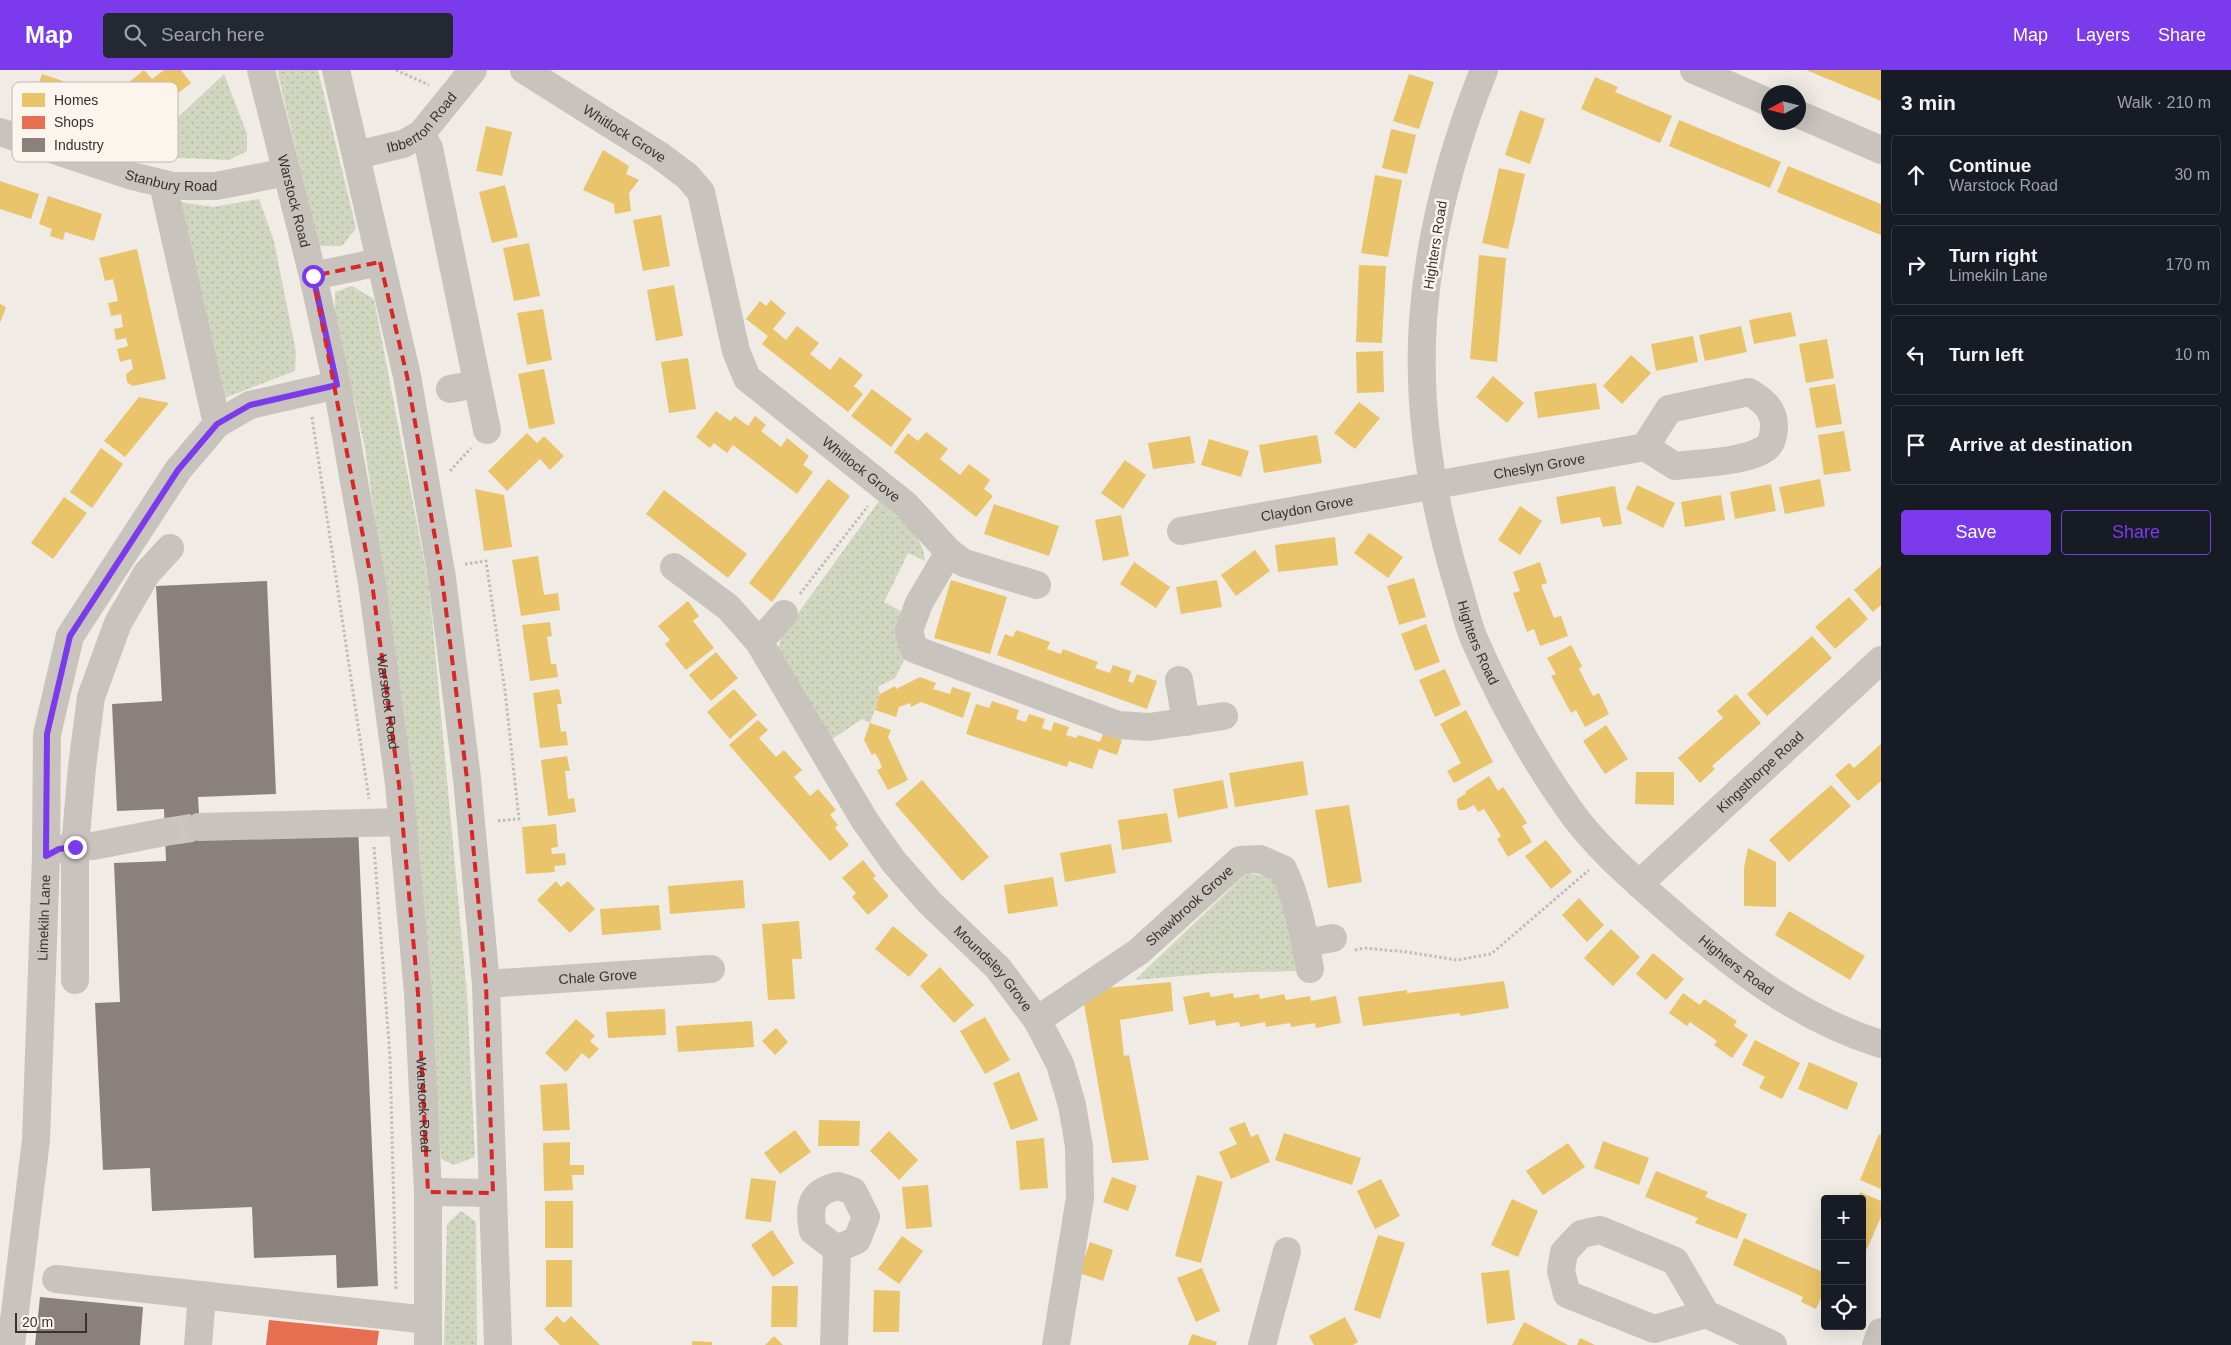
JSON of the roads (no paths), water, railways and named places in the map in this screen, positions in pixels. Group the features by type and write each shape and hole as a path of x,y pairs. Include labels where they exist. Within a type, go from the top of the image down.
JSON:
{"street":[{"name":"Warstock Road","path":"261,70 313,276 337,385 372,583 403,822 418,993 428,1192 428,1332"},
{"path":"336,70 407,376 442,578 467,779 486,984 498,1345"},
{"name":"Ibberton Road","path":"356,155 402,144 421,134 473,70"},
{"name":"Whitlock Grove","path":"524,70 660,154 687,176 701,192 736,351 746,378 906,505 948,552 964,563 1037,585"},
{"name":"Highters Road","path":"1484,70 1448,172 1433,240 1423,322 1424,402 1432,485 1450,559 1477,645 1514,720 1565,803 1609,854 1639,884 1762,987 1850,1034 1881,1044"},
{"path":"1694,70 1761,99"},
{"path":"1806,117 1881,150"},
{"name":"Stanbury Road","path":"0,132 12,136"},
{"path":"421,134 429,148 488,430"},
{"name":"Stanbury Road","path":"94,162 173,186 216,186 287,172"},
{"path":"163,184 217,424"},
{"path":"313,276 380,262"},
{"path":"450,389 477,384"},
{"name":"Limekiln Lane","path":"11,1345 36,1140 46,856 47,734 70,636 178,470 217,424 250,405 337,385"},
{"name":"Cheslyn Grove","path":"1432,485 1645,447"},
{"name":"Claydon Grove","path":"1181,531 1432,485"},
{"path":"74,980 75,847 82,766 91,697 118,623 148,573 170,548"},
{"path":"948,552 919,603 909,631 914,649 1118,725 1149,727 1224,716"},
{"name":"Moundsley Grove","path":"674,567 728,606 759,642 866,821 894,862 930,903 998,968 1037,1020 1060,1064 1072,1105 1079,1146 1080,1198 1056,1345"},
{"path":"759,642 784,614"},
{"name":"Kingsthorpe Road","path":"1639,884 1881,660"},
{"path":"1178,680 1186,722"},
{"path":"199,827 403,822"},
{"path":"46,856 59,849 165,832"},
{"name":"Shawbrook Grove","path":"1037,1020 1138,952 1240,860 1260,859 1283,869 1305,943 1310,969"},
{"path":"1305,943 1339,945"},
{"name":"Chale Grove","path":"486,984 711,969"},
{"path":"428,1192 493,1192"},
{"path":"1706,1314 1654,1330 1567,1294 1561,1271 1564,1252 1581,1234 1600,1230 1675,1261 1706,1314 1773,1345"},
{"path":"834,1345 837,1249"},
{"path":"1262,1345 1287,1251"},
{"path":"56,1279 202,1295 428,1332"},
{"path":"198,1345 202,1295"},
{"path":"1876,1345 1881,1332"}],"tunnel":[{"path":"165,832 199,827"}]}
